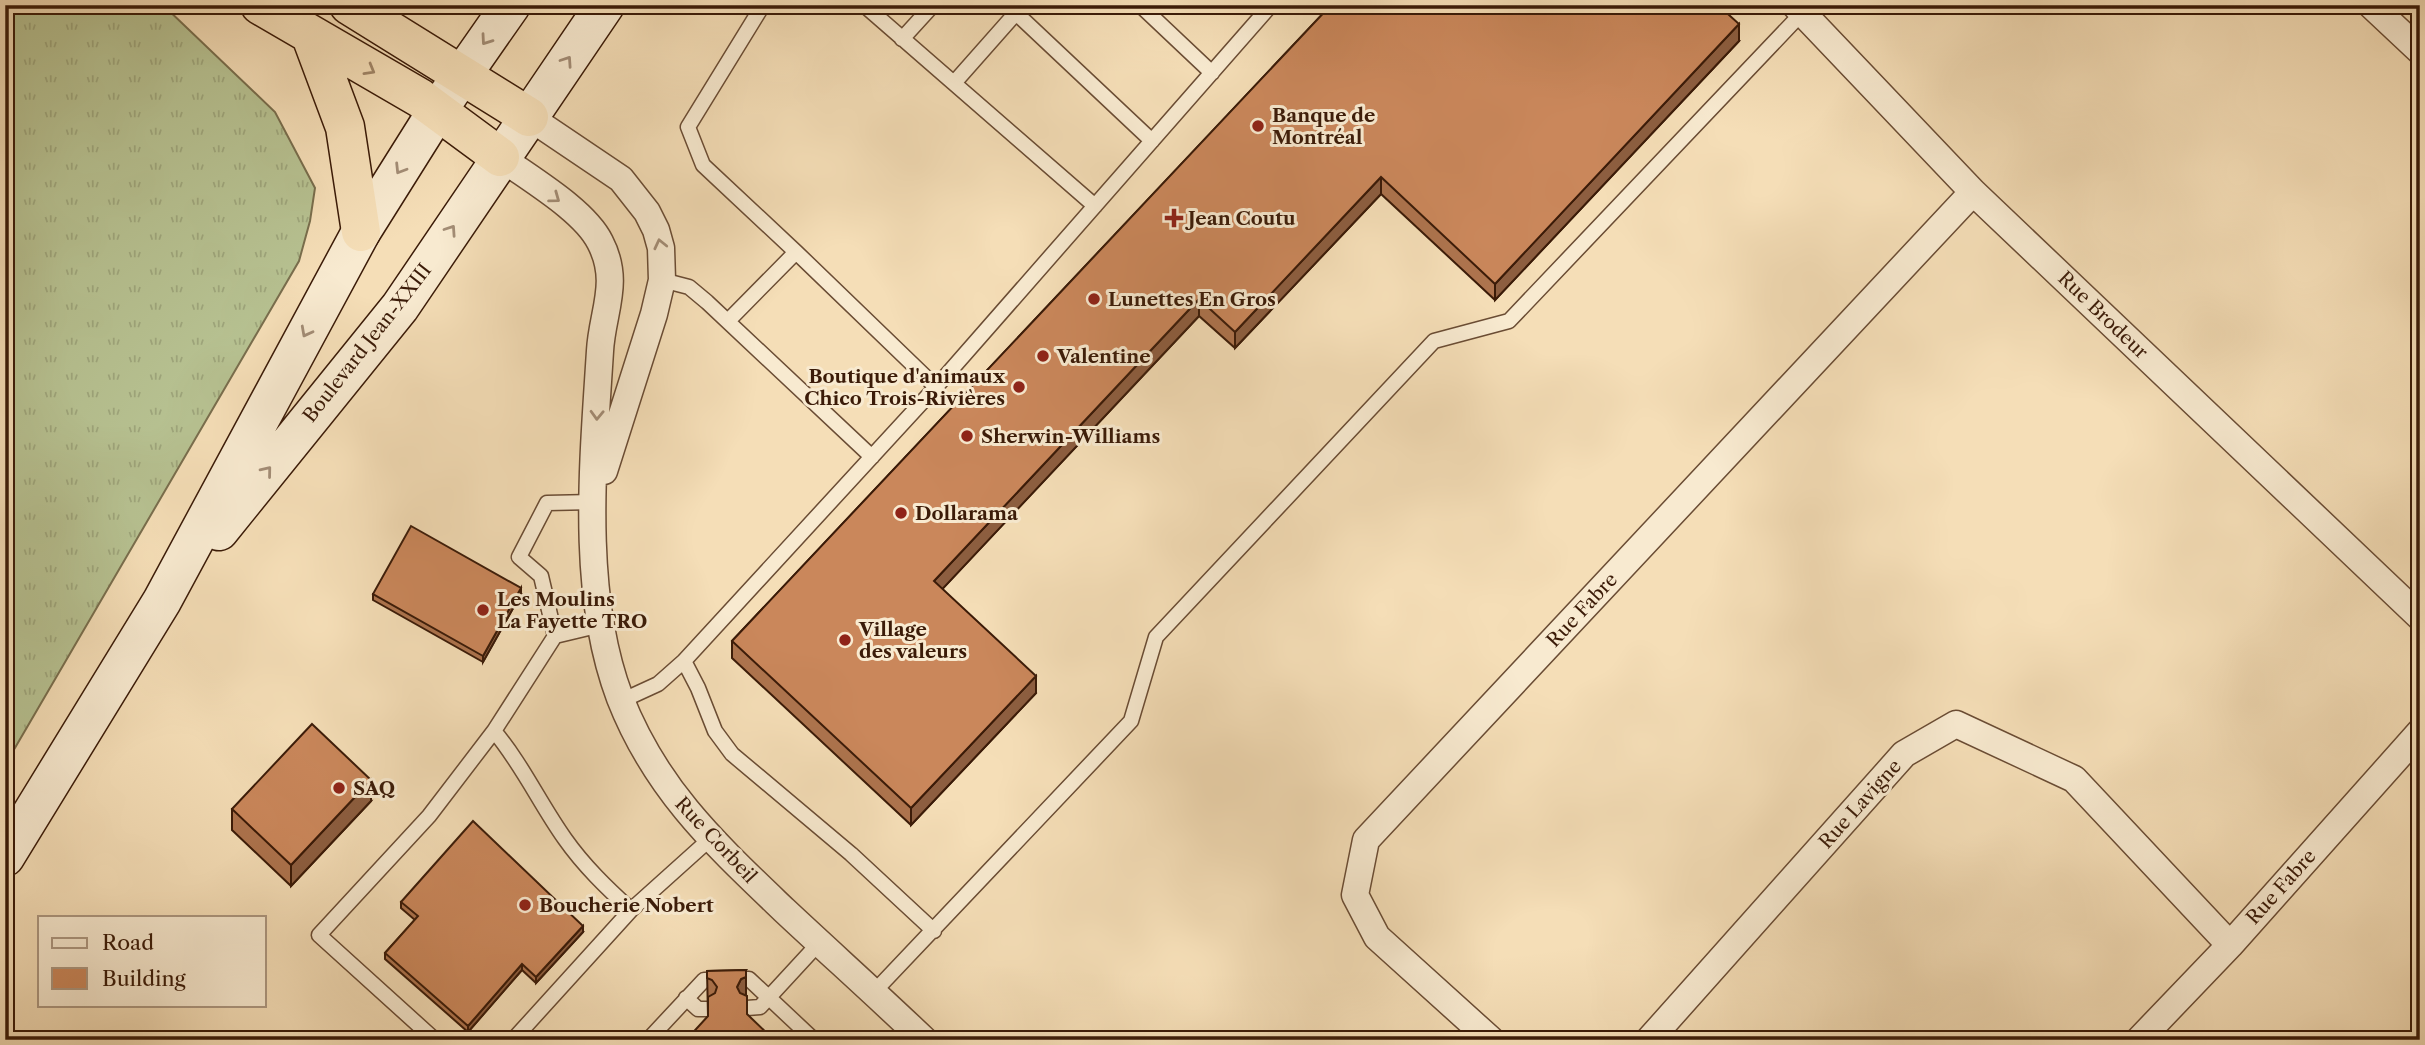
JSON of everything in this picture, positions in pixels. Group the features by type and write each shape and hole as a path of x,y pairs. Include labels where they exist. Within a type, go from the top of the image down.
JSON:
{"highway":[{"path":"260,5 420,98 500,157"},
{"path":"349,5 529,117"},
{"path":"311,36 345,127 361,232"}],"street":[{"name":"Boulevard Jean-XXIII","path":"5,857 162,601 361,232 436,111 510,5"},
{"name":"Boulevard Jean-XXIII","path":"162,601 400,307 605,5"},
{"path":"2371,5 2420,51"},
{"name":"Rue Brodeur","path":"1798,9 1973,192 2420,617"},
{"name":"Rue Corbeil","path":"529,117 611,171 636,196 656,230 662,256 662,280 645,345 593,502"},
{"name":"Rue Corbeil","path":"500,157 577,214 594,231 606,255 611,278 600,347 593,502 594,578 611,672 640,741 685,811 710,839 924,1040"},
{"name":"Rue Fabre","path":"1492,1040 1377,937 1355,895 1366,840 1973,192"},
{"name":"Rue Lavigne","path":"1649,1040 1904,754 1956,724 2074,779 2230,945"},
{"name":"Rue Fabre","path":"2139,1040 2230,945 2420,732"}],"lane":[{"path":"763,5 688,127 702,165 936,387"},
{"path":"864,5 1095,206"},
{"path":"902,39 933,5"},
{"path":"1140,5 1212,73"},
{"path":"621,701 658,684 684,661 936,387 1271,5"},
{"path":"954,83 1020,9 1152,141"},
{"path":"873,993 1131,721 1156,637 1434,341 1509,321 1798,9"},
{"path":"728,321 796,252"},
{"path":"662,280 689,288 728,321 872,457"},
{"path":"555,636 541,576 519,557 547,503 593,502"},
{"path":"435,1040 319,935 429,816 494,731 555,636 601,625"},
{"path":"684,661 715,731 732,754 851,854 934,931"},
{"path":"494,731 512,752 579,858 631,910"},
{"path":"513,1040 631,910 710,839"},
{"path":"747,1008 760,1007 819,943"},
{"path":"648,1040 704,980 749,979 814,1040"},
{"path":"686,999 698,1009 708,1009"}],"green space":[{"path":"5,5 163,5 275,112 315,188 310,221 299,261 5,765"}],"building":[{"path":"1331,5 1718,5 1739,24 1495,284 1381,177 1235,332 1199,299 934,581 1036,676 911,808 732,641"},
{"path":"411,526 521,588 483,656 373,594"},
{"path":"312,724 371,780 291,865 232,809"},
{"path":"473,821 583,926 536,977 522,964 468,1026 385,953 418,916 401,902"},
{"path":"746,970 746,977 741,979 737,987 740,993 747,996 747,1014 774,1040 686,1040 708,1016 708,997 715,993 717,987 707,978 707,971"}],"place":[{"name":"Banque de Montréal","path":"1258,126"},
{"name":"Jean Coutu","path":"1174,218"},
{"name":"Lunettes En Gros","path":"1094,299"},
{"name":"Valentine","path":"1043,356"},
{"name":"Boutique d'animaux Chico Trois-Rivières","path":"1019,387"},
{"name":"Sherwin-Williams","path":"967,436"},
{"name":"Dollarama","path":"901,513"},
{"name":"Les Moulins La Fayette TRO","path":"483,610"},
{"name":"Village des valeurs","path":"845,640"},
{"name":"SAQ","path":"339,788"},
{"name":"Boucherie Nobert","path":"525,905"}]}
